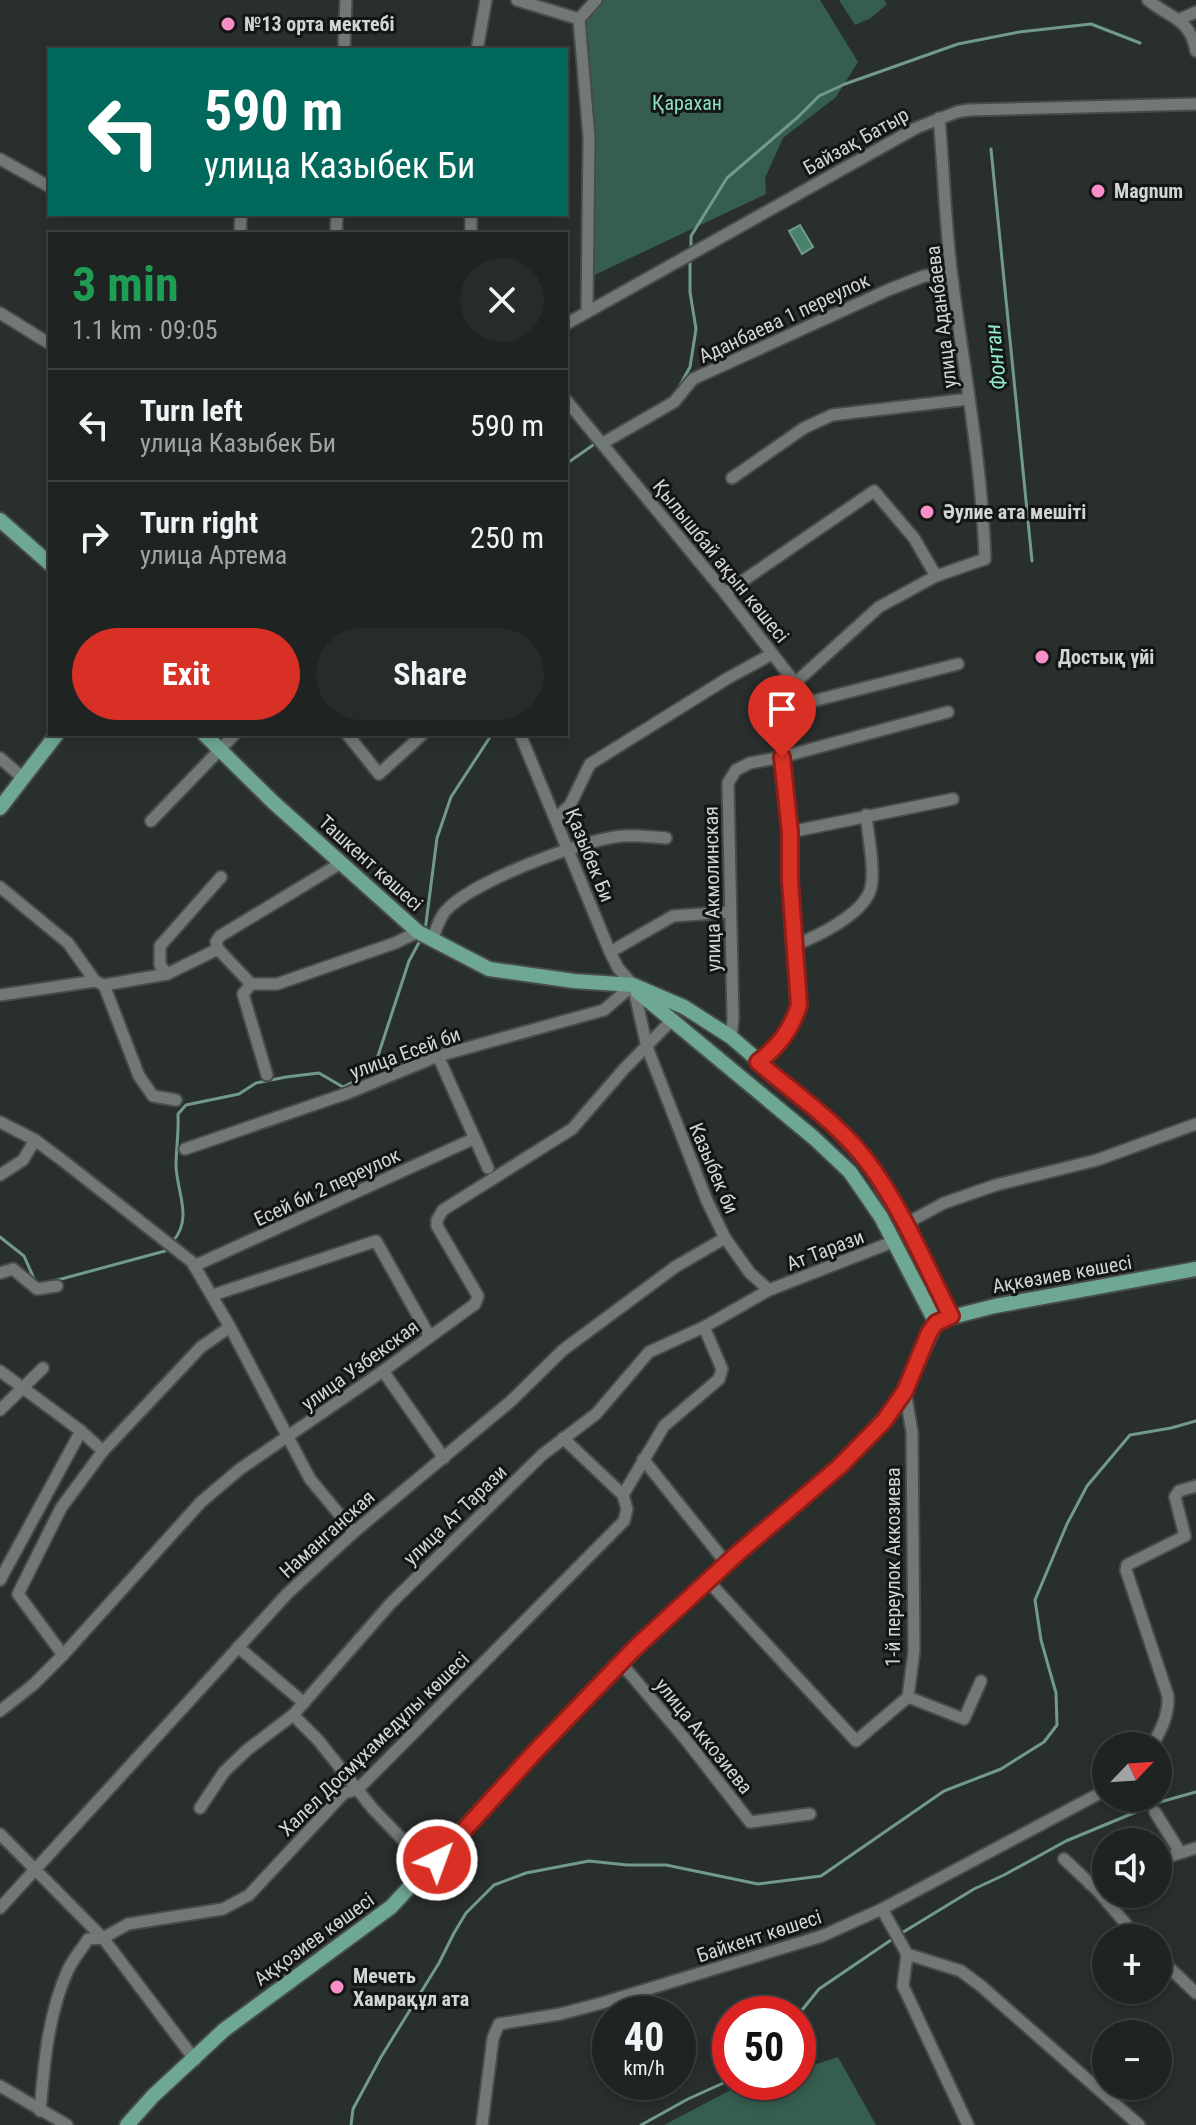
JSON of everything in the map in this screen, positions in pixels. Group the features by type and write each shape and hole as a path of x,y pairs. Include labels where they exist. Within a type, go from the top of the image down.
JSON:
{"main road":[{"path":"0,520 48,562"},
{"path":"0,808 55,736"},
{"name":"Ташкент көшесі","path":"206,736 418,932 489,969 574,981 633,985 684,1007 731,1037 828,1122 871,1167 905,1224 951,1316"},
{"path":"633,985 850,1172 895,1241 936,1323"},
{"path":"814,1138 828,1122"},
{"name":"Ақкөзиев көшесі","path":"936,1323 951,1316 1196,1269"},
{"name":"Аққозиев көшесі","path":"127,2125 153,2096 224,2030 391,1907 621,1663 708,1581 840,1466 884,1421 905,1391 936,1323"}],"street":[{"path":"344,48 346,0"},
{"path":"477,48 486,0"},
{"path":"517,0 579,19"},
{"path":"587,312 589,138 579,19 596,0"},
{"path":"1148,0 1180,19 1189,31 1196,51"},
{"path":"1180,19 1196,12"},
{"name":"Байзақ Батыр","path":"568,323 939,118 969,110 1196,104"},
{"name":"улица Аданбаева","path":"936,576 985,559 984,521 951,273 939,118"},
{"path":"0,159 48,186"},
{"name":"Аданбаева 1 переулок","path":"603,443 674,402 693,379 888,290 924,276 951,273"},
{"path":"0,313 48,343"},
{"path":"732,478 804,428 832,415 969,399"},
{"name":"Қылышбай ақын көшесі","path":"568,402 806,697 813,701 958,664"},
{"path":"725,593 874,491 914,538 936,576 879,607 795,683"},
{"path":"556,818 570,805 590,764 714,686 772,654"},
{"name":"улица Акмолинская","path":"731,1037 728,783 736,770 750,763 948,712"},
{"path":"151,821 233,736"},
{"path":"349,736 379,774 421,736"},
{"name":"Қазыбек Би","path":"521,736 610,952 618,968 633,985"},
{"path":"758,1062 776,1048 794,1022 799,991 790,880 790,832 782,757"},
{"path":"0,758 23,778"},
{"path":"790,832 953,799"},
{"path":"795,945 826,932 869,894 871,881 866,815"},
{"path":"433,939 442,915 457,900 493,877 620,836 666,838"},
{"path":"341,863 220,936 216,942 218,949 251,984 277,984 418,932"},
{"path":"167,974 160,965 160,946 221,877"},
{"path":"0,887 68,943 100,983 139,1076 153,1096 176,1100"},
{"path":"610,952 673,916 730,912"},
{"path":"0,995 167,974 218,949"},
{"path":"251,984 243,994 267,1075"},
{"name":"Казыбек би","path":"633,985 647,1047 707,1201 725,1238 750,1273 769,1290"},
{"name":"улица Есей би","path":"185,1149 348,1093 438,1056 604,1010 633,985"},
{"path":"647,1047 672,1020"},
{"name":"улица Узбекская","path":"0,1711 33,1685 63,1655 201,1502 240,1469 287,1439 475,1304 478,1296 437,1226 443,1210 572,1129 647,1047"},
{"path":"438,1056 488,1168"},
{"path":"0,1122 35,1140 164,1239 194,1266 213,1295 310,1479 354,1532"},
{"path":"905,1224 944,1203 996,1185 1097,1160 1196,1124"},
{"name":"Есей би 2 переулок","path":"194,1266 473,1139"},
{"path":"0,1175 23,1160 35,1140"},
{"name":"Наманганская","path":"0,1908 287,1594 354,1532 511,1401 563,1350 675,1267 725,1238"},
{"path":"213,1295 376,1241 430,1337"},
{"name":"Ат Тарази","path":"769,1290 895,1241"},
{"path":"0,1273 13,1269 37,1289 57,1286"},
{"name":"улица Ат Тарази","path":"200,1808 224,1772 293,1715 391,1603 542,1455 596,1414 649,1352 704,1327 769,1290"},
{"path":"63,1655 18,1594 61,1508 103,1451 201,1347 230,1327"},
{"name":"Халел Досмұхамедұлы көшесі","path":"40,2111 45,2060 55,2012 68,1969 88,1939 103,1938 128,1924 223,1909 249,1895 344,1793 357,1790 624,1521 627,1509 623,1495 664,1426 719,1379 722,1369 704,1327"},
{"path":"0,1410 43,1368"},
{"path":"0,1371 103,1451"},
{"path":"383,1371 444,1458"},
{"name":"1-й переулок Аккозиева","path":"905,1391 912,1432 914,1651 908,1697"},
{"path":"0,1580 81,1431"},
{"path":"563,1438 623,1495"},
{"path":"643,1459 727,1564"},
{"path":"1159,1732 1168,1696 1126,1570 1127,1565 1185,1536 1175,1497 1179,1491 1196,1486"},
{"path":"708,1581 856,1741 908,1697 964,1719 981,1681"},
{"path":"238,1647 304,1703"},
{"name":"улица Аккозиева","path":"621,1663 750,1822 810,1814"},
{"path":"293,1715 430,1868"},
{"name":"Байкент көшесі","path":"482,2125 493,2038 499,2024 602,2003 822,1936 882,1909 1092,1797"},
{"path":"1155,1812 1180,1852"},
{"path":"0,1834 103,1938 195,2060"},
{"path":"1172,1855 1196,1848"},
{"path":"1064,1859 1126,1924"},
{"path":"882,1909 907,1954 903,1986 968,2125"},
{"path":"907,1954 961,1971 971,1978 1139,2125"},
{"path":"1172,1970 1196,1993"},
{"path":"0,2086 67,2125"}],"green space":[{"name":"Қарахан","path":"602,0 820,0 858,62 836,97 783,138 765,178 766,194 588,278 583,14"},
{"path":"839,0 884,0 887,4 871,18 855,25"},
{"path":"838,2057 876,2125 664,2125 712,2100 816,2100 816,2064"}],"shaded area":[{"path":"800,225 813,247 802,254 789,231"}],"waterway":[{"path":"691,249 691,236 727,178 819,96 845,84 958,44 1019,32 1091,24 1140,43"},
{"name":"Фонтан","path":"991,149 1032,561"},
{"path":"678,389 690,367 696,329 690,292 690,257"},
{"path":"568,463 596,443"},
{"path":"425,931 437,838 451,797 491,736"},
{"path":"173,1241 179,1233 183,1214 176,1166 178,1114 186,1105 239,1094 256,1083 286,1077 319,1073 343,1087 361,1078 375,1065 409,961 422,937"},
{"path":"0,1237 24,1256 36,1283"},
{"path":"50,1282 165,1251 168,1247"},
{"path":"351,2125 353,2109 454,1933 466,1913 494,1885 526,1873 589,1861 666,1865 758,1884 821,1876 944,1791 1001,1769 1044,1742 1057,1725 1056,1693 1041,1640 1035,1600 1067,1524 1087,1486 1130,1435 1196,1421"},
{"path":"900,1934 974,1889 1066,1841 1160,1802 1196,1792"},
{"path":"813,1996 894,1938"},
{"path":"641,2125 712,2088"}],"place":[{"name":"№13 орта мектебі","path":"228,24"},
{"name":"Magnum","path":"1098,191"},
{"name":"Әулие ата мешіті","path":"927,512"},
{"name":"Достық үйі","path":"1042,657"},
{"name":"Мечеть Хамрақұл ата","path":"337,1987"}],"route":[{"path":"437,1860 634,1649 738,1553 840,1466 884,1421 905,1391 929,1333 936,1323 951,1316 905,1224 871,1167 836,1128 758,1062 776,1048 794,1022 799,1005 790,880 790,832 782,757"}]}
